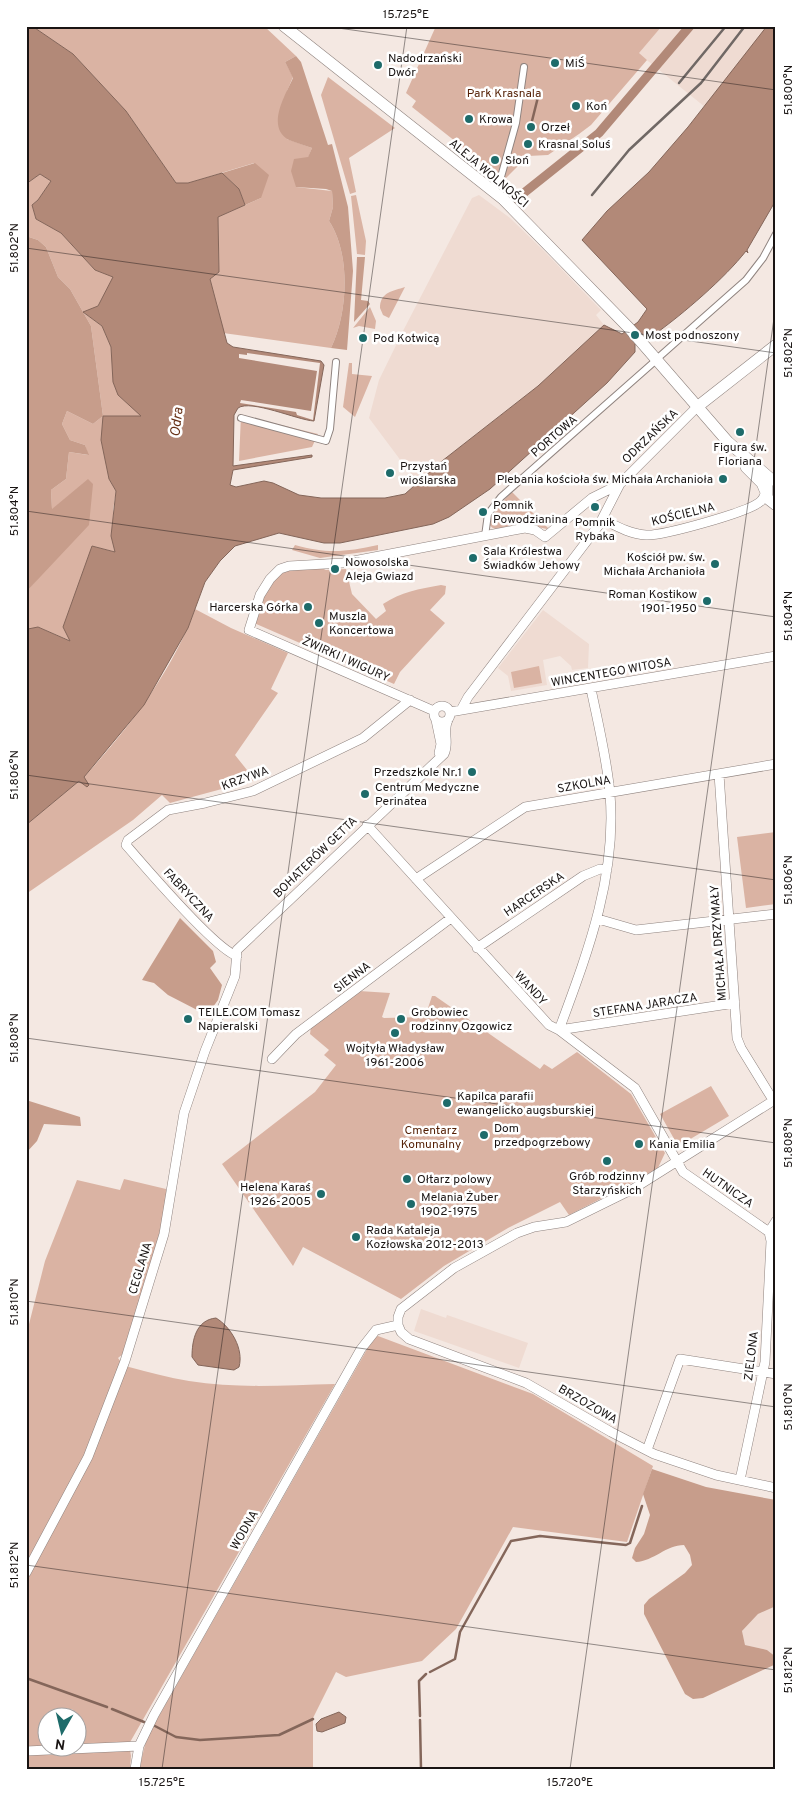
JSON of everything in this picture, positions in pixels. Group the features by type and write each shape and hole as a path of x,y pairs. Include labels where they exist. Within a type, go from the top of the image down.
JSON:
{"street":[{"name":"ALEJA WOLNOŚCI","path":"284,26 503,199 629,328 728,442"},
{"path":"499,184 516,123 524,67"},
{"name":"PORTOWA","path":"485,536 488,514 502,497 746,280 763,258 776,234"},
{"path":"697,407 776,344"},
{"path":"241,418 326,441 330,429 336,362"},
{"name":"ODRZAŃSKA","path":"485,536 525,528 535,530 545,538 584,504 620,484 697,407"},
{"path":"728,442 774,479 765,492"},
{"path":"728,442 746,468 762,483 769,502 776,505"},
{"name":"ODRZAŃSKA","path":"461,710 468,697 602,519 620,484"},
{"name":"KOŚCIELNA","path":"602,519 637,534 653,534 746,509 761,501 765,492"},
{"name":"ŻWIRKI I WIGURY","path":"435,715 410,700 249,630 260,595 270,579 280,569 289,566 343,563 485,536"},
{"name":"WINCENTEGO WITOSA","path":"449,716 461,710 776,656"},
{"path":"559,1030 598,919 607,870 610,793 591,689"},
{"name":"KRZYWA","path":"126,845 128,840 168,810 253,791 363,738 410,700"},
{"path":"443,706 449,716 443,722 435,715 443,706"},
{"path":"435,715 441,744 437,758"},
{"name":"BOHATERÓW GETTA","path":"237,956 241,945 446,749 445,725 449,716"},
{"name":"SZKOLNA","path":"416,879 525,807 776,764"},
{"name":"MICHAŁA DRZYMAŁY","path":"719,774 738,1043 774,1100"},
{"name":"WANDY","path":"367,825 549,1026 559,1030 635,1088 676,1162"},
{"name":"FABRYCZNA","path":"126,845 225,951 237,956"},
{"name":"HARCERSKA","path":"477,948 583,876 600,869 607,870"},
{"path":"598,919 636,930 776,914"},
{"name":"SIENNA","path":"272,1059 296,1034 451,918"},
{"name":"CEGLANA","path":"26,1573 88,1457 125,1361 164,1234 184,1113 205,1051 234,976 237,956"},
{"name":"STEFANA JARACZA","path":"559,1030 734,1003"},
{"path":"398,1324 399,1313 408,1303 472,1257 527,1229 574,1219 646,1182 774,1100"},
{"name":"HUTNICZA","path":"676,1162 683,1172 769,1232"},
{"path":"769,1232 776,1221"},
{"name":"ZIELONA","path":"740,1480 763,1372 771,1241 769,1232"},
{"name":"BRZOZOWA","path":"398,1324 403,1335 409,1339 526,1383 647,1450 700,1470 776,1488"},
{"name":"WODNA","path":"135,1769 139,1746 159,1706 370,1335 379,1328 398,1324"},
{"path":"647,1450 678,1360 682,1359 776,1374"},
{"path":"26,1751 139,1746"}],"shaded area":[{"path":"662,26 767,26 705,107 638,53"},
{"path":"296,56 301,62 328,145 332,144 348,207 353,271 347,350 331,348 341,318 345,284 341,250 329,221 333,207 332,191 296,187 291,171 294,159 308,157 312,148 289,140 282,134 279,127 279,110 293,78 285,62"},
{"path":"255,163 269,175 261,198 245,205 239,189 222,173"},
{"path":"479,195 510,218 601,310 596,315 604,325 538,386 416,481 369,418 379,380 404,329 472,198"},
{"path":"26,236 38,240 46,247 58,277 70,289 91,326 103,416 93,424 67,411 62,424 70,440 85,445 89,455 69,452 66,479 51,490 52,509 88,479 93,484 89,525 26,592"},
{"path":"357,257 365,257 361,300 368,301 370,304 354,322"},
{"path":"543,610 589,644 588,668 572,670 571,666 560,656 543,660 547,685 511,691 508,676 498,668"},
{"path":"180,918 213,951 216,962 210,968 222,985 218,1000 210,1011 201,1012 168,995 154,983 142,980"},
{"path":"26,1100 80,1117 81,1126 44,1124 37,1141 26,1153"},
{"path":"421,1309 446,1318 447,1315 528,1343 519,1368 414,1331"},
{"path":"652,1469 706,1487 776,1500 776,1606 758,1614 742,1631 745,1645 767,1650 776,1657 776,1664 703,1698 693,1699 685,1694 644,1614 644,1605 649,1599 685,1573 692,1565 690,1555 684,1545 671,1548 642,1561 636,1562 632,1558 635,1548 644,1534 650,1515 643,1494"},
{"path":"776,1606 776,1657 767,1650 745,1645 742,1631 758,1614"}],"green space":[{"path":"32,26 264,26 296,56 285,62 293,77 287,91 287,139 312,148 296,187 332,191 333,207 329,221 336,234 344,266 344,301 337,334 331,348 223,333 210,279 219,272 218,217 261,198 254,163 188,183 176,183 126,111 73,54"},
{"name":"Park Krasnala","path":"436,26 662,26 639,53 647,60 591,125 548,155 528,156 504,180 412,107 416,101 406,93"},
{"path":"328,77 395,128 349,158 356,192 350,194 321,95"},
{"path":"40,174 51,181 38,200 32,205 36,219 61,233 95,270 114,277 98,306 84,313 102,326 111,347 118,395 142,416 109,479 116,491 113,510 116,552 92,546 71,641 38,627 26,668 26,592 52,562 88,480 52,510 51,490 66,479 69,452 88,455 85,445 70,440 62,424 67,411 93,424 103,416 91,326 70,289 58,277 46,247 38,240 26,236 26,184"},
{"path":"356,195 366,241 365,255 357,254 351,196"},
{"path":"405,287 389,318 383,315 380,308 385,295"},
{"path":"370,307 376,321 375,329 359,326 353,328"},
{"path":"349,363 352,363 352,374 372,376 355,417 343,407"},
{"path":"241,415 318,434 312,447 239,461"},
{"path":"512,492 547,529 521,526 496,529 491,526 489,522 491,516"},
{"path":"295,545 317,550 337,551 378,545 378,550 320,558 292,550"},
{"path":"317,566 326,570 346,569 352,594 376,619 386,611 383,604 397,597 425,588 446,586 445,594 430,610 445,623 400,672 394,684 254,623 269,585 279,573 292,568"},
{"path":"195,609 231,628 288,653 271,689 278,693 235,755 255,780 170,803 162,795 133,820 26,894 26,825 79,781 87,787 84,777 133,719 162,677"},
{"path":"539,666 542,683 514,688 511,672"},
{"path":"776,832 776,904 746,908 737,837"},
{"name":"Cmentarz Komunalny","path":"359,991 390,993 382,1017 384,1018 425,1017 432,996 435,996 540,1069 544,1064 552,1069 577,1052 631,1094 665,1153 657,1170 569,1215 560,1202 508,1228 444,1266 401,1299 303,1247 293,1266 222,1164 315,1092 336,1065 324,1055 329,1050 310,1034 311,1027"},
{"path":"711,1086 729,1116 682,1144 677,1144 660,1114"},
{"path":"124,1179 166,1189 167,1192 160,1233 123,1354 118,1358 121,1362 129,1367 159,1375 182,1380 226,1385 335,1384 129,1744 131,1756 130,1769 26,1769 26,1336 45,1261 77,1180 120,1190"},
{"path":"378,1336 533,1394 653,1466 627,1542 513,1527 456,1629 422,1661 346,1677 336,1672 313,1718 313,1769 139,1769 147,1737 374,1337"}],"water":[{"name":"Odra","path":"26,26 32,26 73,54 126,111 176,183 188,183 222,173 239,189 245,205 218,217 219,272 210,279 227,343 233,347 321,361 324,365 314,421 253,406 238,408 234,415 233,466 312,455 312,457 233,470 230,485 236,487 264,481 299,495 321,498 385,498 405,494 442,461 538,386 604,325 622,334 638,322 647,309 582,240 607,211 649,172 688,127 767,26 776,26 776,200 747,250 748,253 746,251 715,284 678,316 653,336 635,344 635,352 607,383 490,489 449,517 433,524 340,543 324,543 279,533 235,546 220,561 205,582 188,628 144,705 84,777 89,785 87,787 79,781 26,825 28,629 38,627 70,641 63,627 92,546 115,552 111,536 116,491 109,479 101,440 103,416 141,416 118,395 113,382 111,347 102,326 83,312 98,306 113,277 95,270 61,233 36,219 32,205 38,200 51,181 40,174 26,184"},
{"path":"216,1318 227,1327 238,1346 240,1353 239,1367 234,1370 198,1365 192,1357 196,1332 204,1323"},
{"path":"339,1712 346,1717 345,1723 322,1732 317,1731 316,1724 321,1719"}],"pier":[{"path":"247,353 320,363 313,420 297,415 296,412 240,403 241,400 311,411 317,371 239,358 239,354 247,355"}],"waterway":[{"path":"515,200 599,133 690,26"},
{"path":"531,125 539,93"},
{"path":"430,1672 455,1659 460,1632 511,1541 540,1536 626,1545 630,1543 642,1506"},
{"path":"420,1716 419,1681 426,1674"},
{"path":"26,1678 107,1707"},
{"path":"112,1709 144,1722"},
{"path":"153,1725 176,1737 200,1740 279,1735 313,1719"},
{"path":"420,1720 421,1769"}],"railway":[{"path":"679,83 726,26"},
{"path":"592,195 629,150 701,83 745,26"}],"place":[{"name":"MiŚ","path":"555,63"},
{"name":"Nadodrzański Dwór","path":"378,65"},
{"name":"Koń","path":"576,106"},
{"name":"Krowa","path":"469,119"},
{"name":"Orzeł","path":"531,127"},
{"name":"Krasnal Soluś","path":"528,144"},
{"name":"Słoń","path":"495,160"},
{"name":"Most podnoszony","path":"635,335"},
{"name":"Pod Kotwicą","path":"363,338"},
{"name":"Figura św. Floriana","path":"740,432"},
{"name":"Przystań wioślarska","path":"390,473"},
{"name":"Plebania kościoła św. Michała Archanioła","path":"723,479"},
{"name":"Pomnik Rybaka","path":"595,507"},
{"name":"Pomnik Powodzianina","path":"483,512"},
{"name":"Sala Królestwa Świadków Jehowy","path":"473,558"},
{"name":"Kościół pw. św. Michała Archanioła","path":"715,564"},
{"name":"Nowosolska Aleja Gwiazd","path":"335,569"},
{"name":"Roman Kostikow 1901-1950","path":"707,601"},
{"name":"Harcerska Górka","path":"308,607"},
{"name":"Muszla Koncertowa","path":"319,623"},
{"name":"Przedszkole Nr.1","path":"472,772"},
{"name":"Centrum Medyczne Perinatea","path":"365,794"},
{"name":"TEILE.COM Tomasz Napieralski","path":"188,1019"},
{"name":"Grobowiec rodzinny Ozgowicz","path":"401,1019"},
{"name":"Wojtyła Władysław 1961-2006","path":"395,1033"},
{"name":"Kapilca parafii ewangelicko augsburskiej","path":"447,1103"},
{"name":"Dom przedpogrzebowy","path":"484,1135"},
{"name":"Kania Emilia","path":"639,1144"},
{"name":"Grób rodzinny Starzyńskich","path":"607,1161"},
{"name":"Ołtarz polowy","path":"407,1179"},
{"name":"Helena Karaś 1926-2005","path":"321,1194"},
{"name":"Melania Żuber 1902-1975","path":"411,1204"},
{"name":"Rada Kataleja Kozłowska 2012-2013","path":"356,1237"}]}
